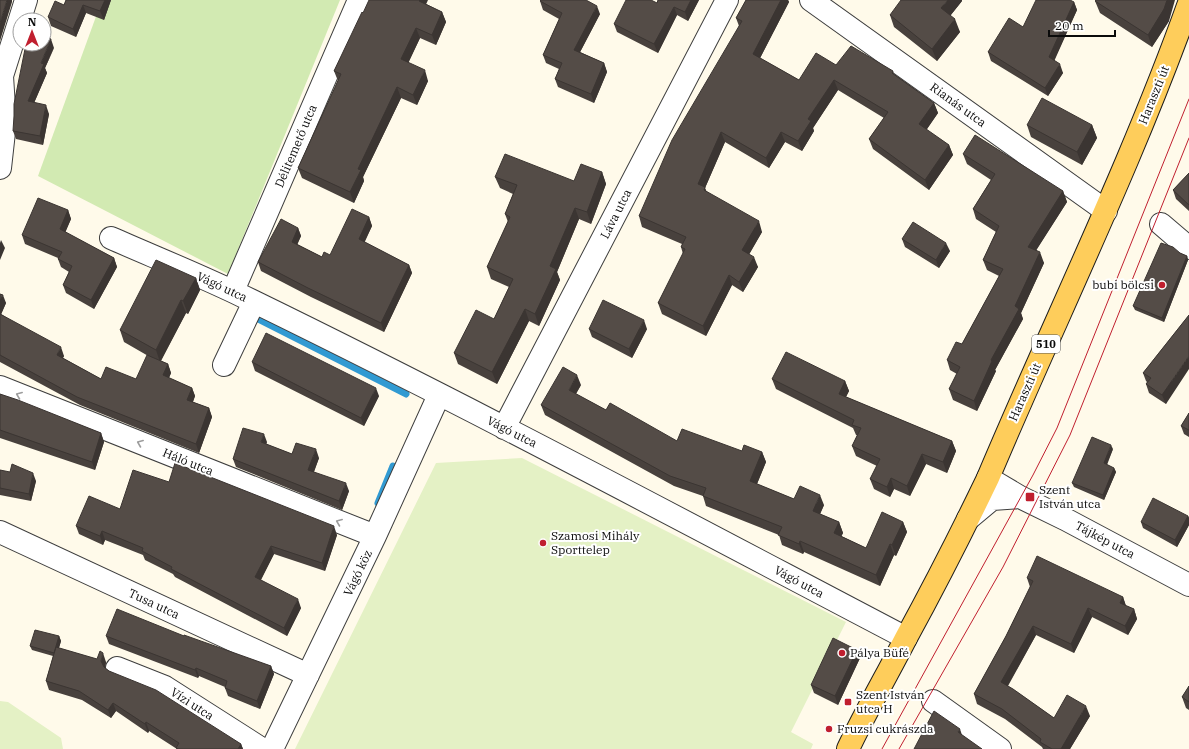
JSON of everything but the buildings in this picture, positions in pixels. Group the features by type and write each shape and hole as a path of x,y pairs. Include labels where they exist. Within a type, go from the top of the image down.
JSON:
{"main road":[{"name":"Haraszti út","path":"848,749 866,711 906,638 988,478 1106,211 1165,70 1189,3"}],"street":[{"path":"0,168 5,123 2,76 26,0"},
{"name":"Délitemető utca","path":"233,291 359,0"},
{"name":"Láva utca","path":"504,428 727,0"},
{"name":"Rianás utca","path":"811,0 1106,211"},
{"path":"1161,224 1189,248"},
{"name":"Vágó utca","path":"112,238 233,291 504,428 906,638"},
{"path":"224,365 254,302"},
{"name":"Háló utca","path":"0,387 376,536"},
{"name":"Vágó köz","path":"272,749 376,536 439,395"},
{"name":"Tájkép utca","path":"988,478 1020,497 1065,519 1189,585"},
{"path":"968,519 992,499 1020,497"},
{"name":"Tusa utca","path":"0,532 308,675"},
{"name":"Vízi utca","path":"117,668 165,687 262,749"},
{"path":"933,701 1000,749"}],"green space":[{"path":"102,0 340,0 228,274 38,176"},
{"name":"Szamosi Mihály Sporttelep","path":"522,458 846,622 791,732 813,744 811,749 295,749 436,463"},
{"path":"0,701 8,702 61,738 63,749 0,749"}],"waterway":[{"path":"258,319 406,394"},
{"path":"378,503 393,466"}],"tram line":[{"path":"882,749 1033,475 1057,428 1189,99"},
{"path":"899,749 1003,567 1070,435 1189,138"}],"place":[{"name":"bubi bölcsi","path":"1162,285"},
{"name":"Szent István utca","path":"1030,497"},
{"name":"Szamosi Mihály Sporttelep","path":"543,543"},
{"name":"Pálya Büfé","path":"842,653"},
{"name":"Szent István utca H","path":"848,702"},
{"name":"Fruzsi cukrászda","path":"829,729"}]}
